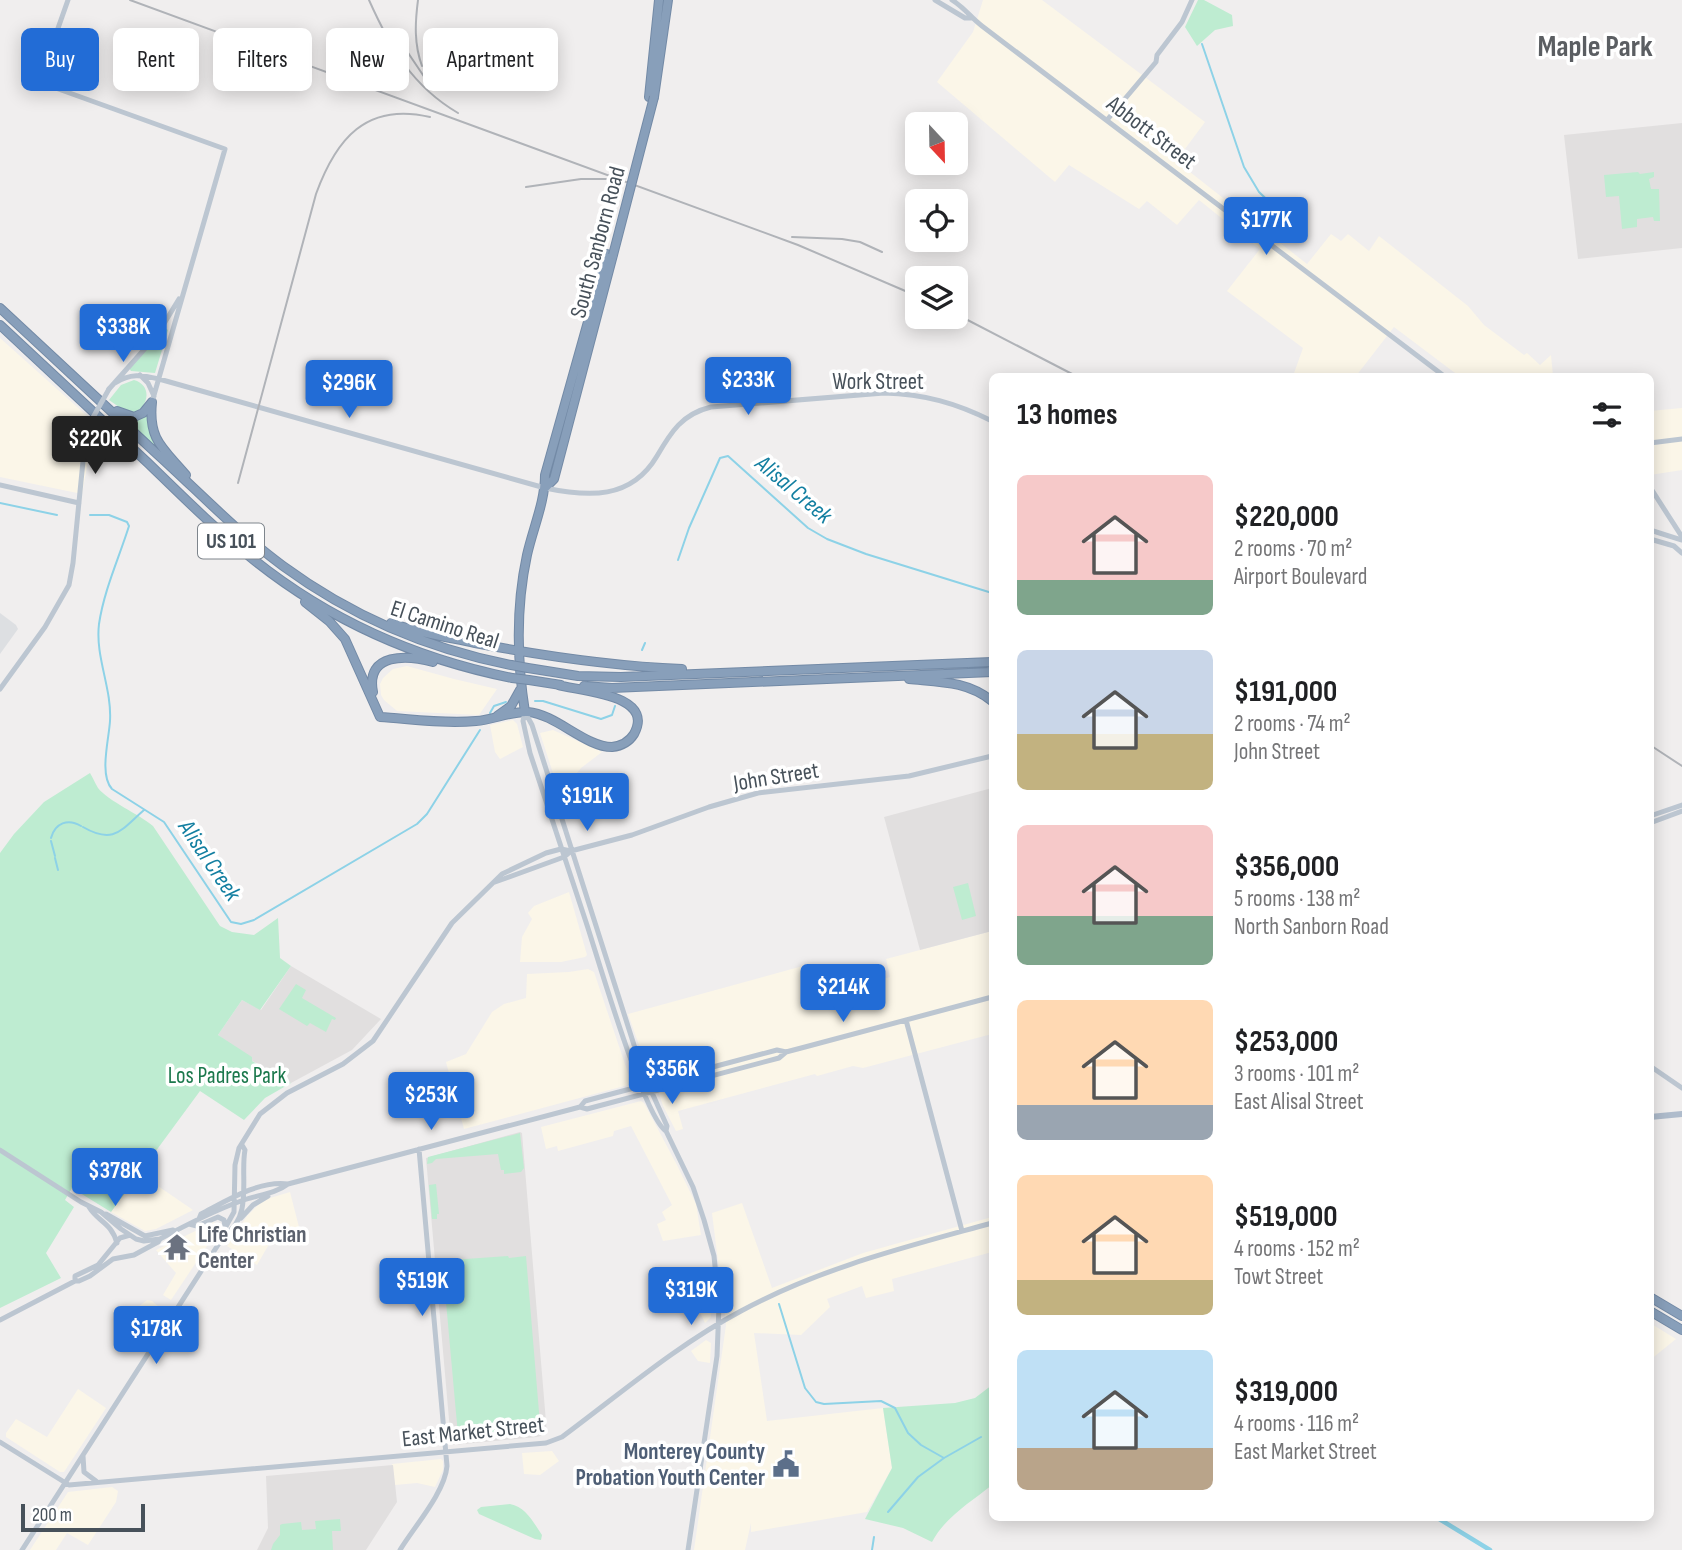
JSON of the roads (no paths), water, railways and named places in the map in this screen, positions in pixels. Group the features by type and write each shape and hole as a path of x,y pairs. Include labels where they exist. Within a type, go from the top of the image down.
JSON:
{"highway":[{"name":"South Sanborn Road","path":"652,97 659,0"},
{"name":"South Sanborn Road","path":"525,712 519,651 525,564 545,488 554,480 652,97 668,0"},
{"name":"El Camino Real","path":"0,307 221,513 283,566 327,596 424,642 473,657 578,676 621,677 989,662"},
{"name":"El Camino Real","path":"0,325 212,523 275,576 321,606 368,631 419,653 470,669 512,678 558,685 612,688 989,672"},
{"path":"76,378 123,415 139,416 153,399"},
{"path":"153,399 150,422 157,440 221,513"},
{"path":"275,576 326,618 342,635 380,717 467,722 525,712 536,713 604,746 620,745 632,737 636,719 633,709 626,701 614,696 558,685"},
{"path":"327,596 407,629 593,663 706,673"},
{"path":"394,718 381,708 372,688 375,672 384,662 407,657 470,669"},
{"path":"881,677 960,684 975,689 989,699"},
{"path":"492,719 511,706 522,687"},
{"path":"1654,1299 1682,1316"},
{"path":"1654,1313 1682,1330"}],"main road":[{"path":"68,0 39,82 225,149 153,399"},
{"name":"Abbott Street","path":"935,0 965,18 972,18"},
{"name":"Abbott Street","path":"952,0 969,11 972,18 1440,373"},
{"path":"1107,120 1156,62 1157,55 1182,22 1192,0"},
{"path":"115,383 157,335 184,290"},
{"path":"0,689 46,627 64,596 72,573 87,434 98,408 109,389 124,377 140,375 148,383 153,399"},
{"name":"Work Street","path":"140,375 545,488 592,495 626,486 637,479 652,463 676,425 693,413 711,407 884,393 907,394 946,401 989,420"},
{"path":"1654,442 1682,439"},
{"path":"0,485 79,503"},
{"path":"1654,494 1682,539"},
{"path":"1654,531 1682,539"},
{"path":"1654,540 1674,546 1682,553"},
{"name":"South Sanborn Road","path":"525,712 523,721 530,753 561,849 645,1085"},
{"name":"South Sanborn Road","path":"525,712 645,1085"},
{"name":"John Street","path":"495,882 564,857 571,851 632,835 718,804 758,793 909,776 989,757"},
{"path":"1654,816 1682,805"},
{"path":"1654,822 1682,811"},
{"name":"John Street","path":"235,1200 236,1158 239,1148 254,1122 272,1103 343,1064 373,1041 452,923 502,874 514,866 561,849 571,851"},
{"path":"225,1230 229,1232 256,1203 288,1184 580,1107 586,1109 648,1093 779,1058 786,1052 989,999"},
{"path":"906,1020 962,1231"},
{"path":"580,1107 585,1101 778,1050 786,1052"},
{"path":"1654,1069 1682,1088"},
{"path":"645,1085 667,1125 666,1131 693,1187 709,1238 717,1286 719,1323 716,1364 688,1550"},
{"path":"1654,1117 1682,1114"},
{"path":"236,1223 243,1200 243,1145"},
{"path":"400,1550 446,1476 447,1452 419,1149"},
{"path":"0,1150 89,1207 145,1236 167,1230 176,1231"},
{"path":"83,1275 98,1265 122,1237 146,1241 160,1239 199,1219 201,1214 235,1200 243,1193 279,1182 288,1184"},
{"path":"235,1200 282,1189"},
{"path":"22,1550 225,1230 233,1215 235,1200"},
{"path":"89,1207 91,1212 112,1229 122,1257"},
{"path":"101,1212 133,1237 138,1245 134,1255"},
{"path":"189,1224 197,1226 218,1216 224,1220 225,1230"},
{"name":"East Market Street","path":"65,1483 68,1485 555,1441 719,1323 787,1288 860,1260 989,1224"},
{"path":"0,1320 75,1281 75,1276 83,1275 111,1259 134,1255 160,1239"},
{"path":"0,1442 65,1483"},
{"path":"83,1454 83,1472 99,1482"}],"waterway":[{"path":"1202,44 1244,167 1259,192 1285,217"},
{"name":"Alisal Creek","path":"678,560 720,458 728,456 808,528 827,539 866,554 989,592"},
{"name":"Alisal Creek","path":"0,503 57,515"},
{"name":"Alisal Creek","path":"90,515 109,515 127,522 129,526 108,586 98,636 110,709 105,766 108,783 112,789 164,822 231,922 241,924 254,920 417,824 427,814 480,730"},
{"name":"Alisal Creek","path":"642,650 645,643"},
{"name":"Alisal Creek","path":"535,701 543,701 601,719 612,715 615,706"},
{"name":"Alisal Creek","path":"490,713 494,706 506,702"},
{"path":"83,827 102,835 110,835 123,829 144,810"},
{"path":"51,838 63,823 71,822 81,826"},
{"path":"51,841 55,856"},
{"path":"55,858 58,870"},
{"path":"779,1304 805,1388 816,1402 824,1404 881,1401 895,1408 908,1433 921,1445 944,1458"},
{"path":"888,1512 918,1477 944,1458 981,1437"},
{"name":"Alisal Creek","path":"1443,1521 1490,1550"},
{"path":"872,1550 874,1537"}],"railway":[{"path":"130,0 798,245 905,291"},
{"path":"369,0 385,34 415,78 458,113"},
{"path":"418,0 416,33 422,66"},
{"path":"409,54 423,75"},
{"path":"238,483 316,194 324,174 344,142 356,129 371,120 388,115 430,117"},
{"path":"526,187 581,179 606,179"},
{"path":"792,237 842,239 860,242 882,252"},
{"path":"968,320 1070,373"},
{"path":"1654,748 1682,766"}],"place":[{"name":"Life Christian Center","path":"177,1247"},
{"name":"Monterey County Probation Youth Center","path":"786,1464"}],"district":[{"name":"Maple Park","path":"1595,46"}],"park label":[{"name":"Los Padres Park","path":"227,1075"}]}
